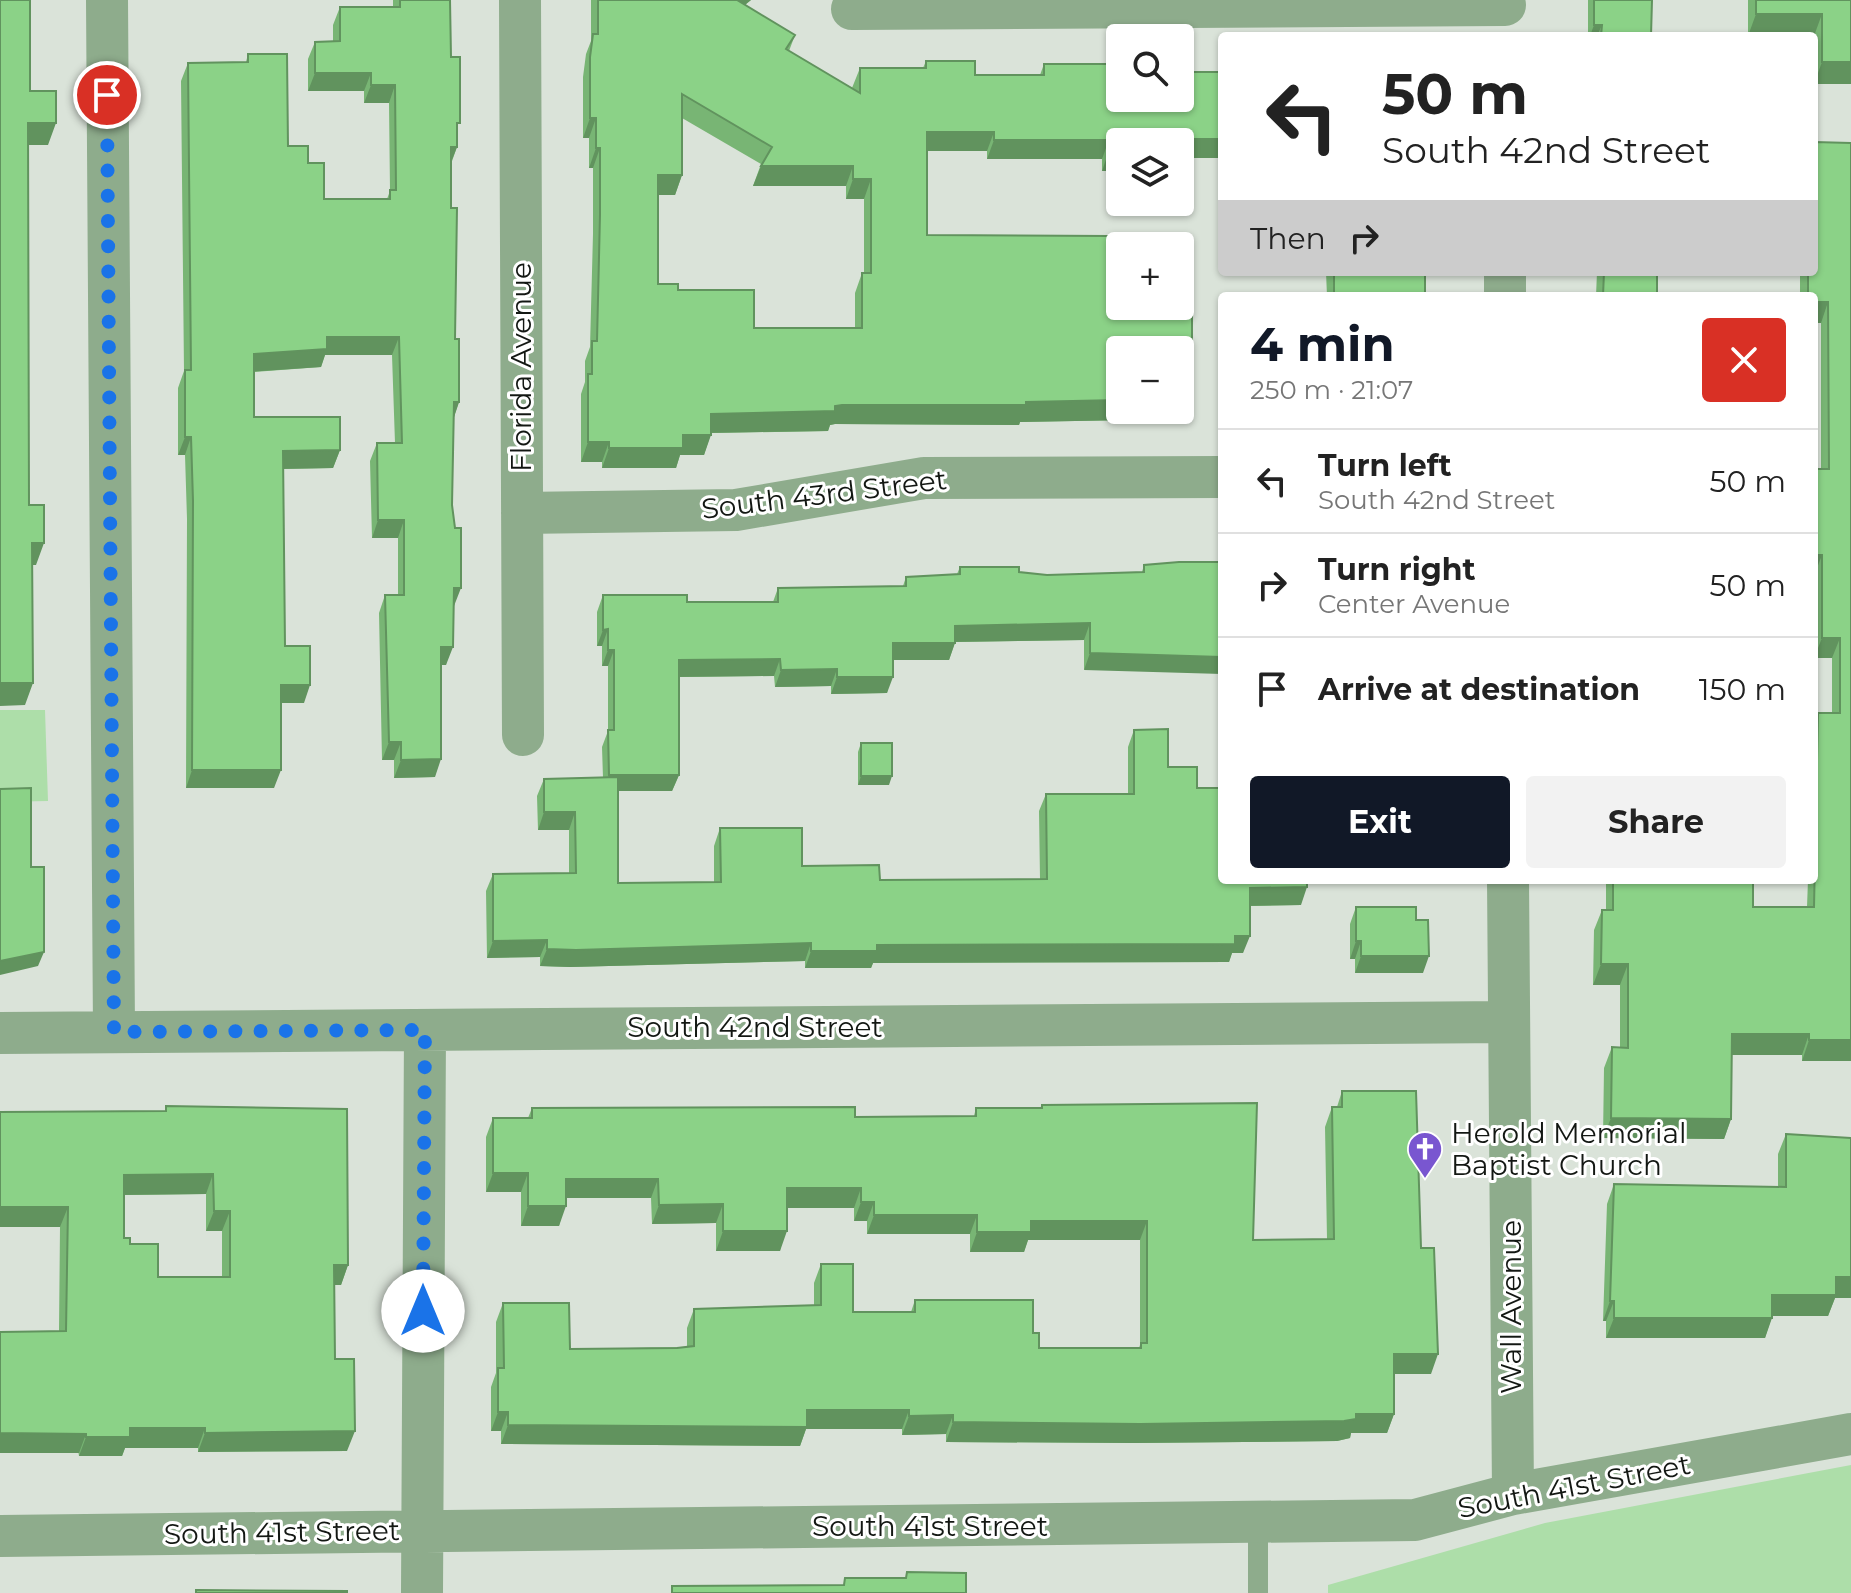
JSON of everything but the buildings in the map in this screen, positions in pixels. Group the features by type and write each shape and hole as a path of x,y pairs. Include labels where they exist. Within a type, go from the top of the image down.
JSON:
{"street":[{"path":"107,0 114,1032"},
{"name":"Florida Avenue","path":"520,0 523,735"},
{"path":"852,9 1505,14"},
{"name":"South 43rd Street","path":"522,513 736,510 924,478 1218,477"},
{"name":"Wall Avenue","path":"1508,884 1513,1494"},
{"name":"South 42nd Street","path":"0,1033 1509,1022"},
{"path":"422,1593 425,1030"},
{"name":"South 41st Street","path":"0,1536 1415,1520 1513,1494 1851,1434"}],"lane":[{"path":"1258,1524 1258,1593"}],"green space":[{"path":"0,710 45,710 48,801 0,802"},
{"path":"1851,1465 1851,1593 1328,1593 1328,1585 1545,1523"}],"place":[{"name":"Herold Memorial Baptist Church","path":"1425,1180"}],"route":[{"path":"107,95 114,1032 425,1030 423,1311"}]}
